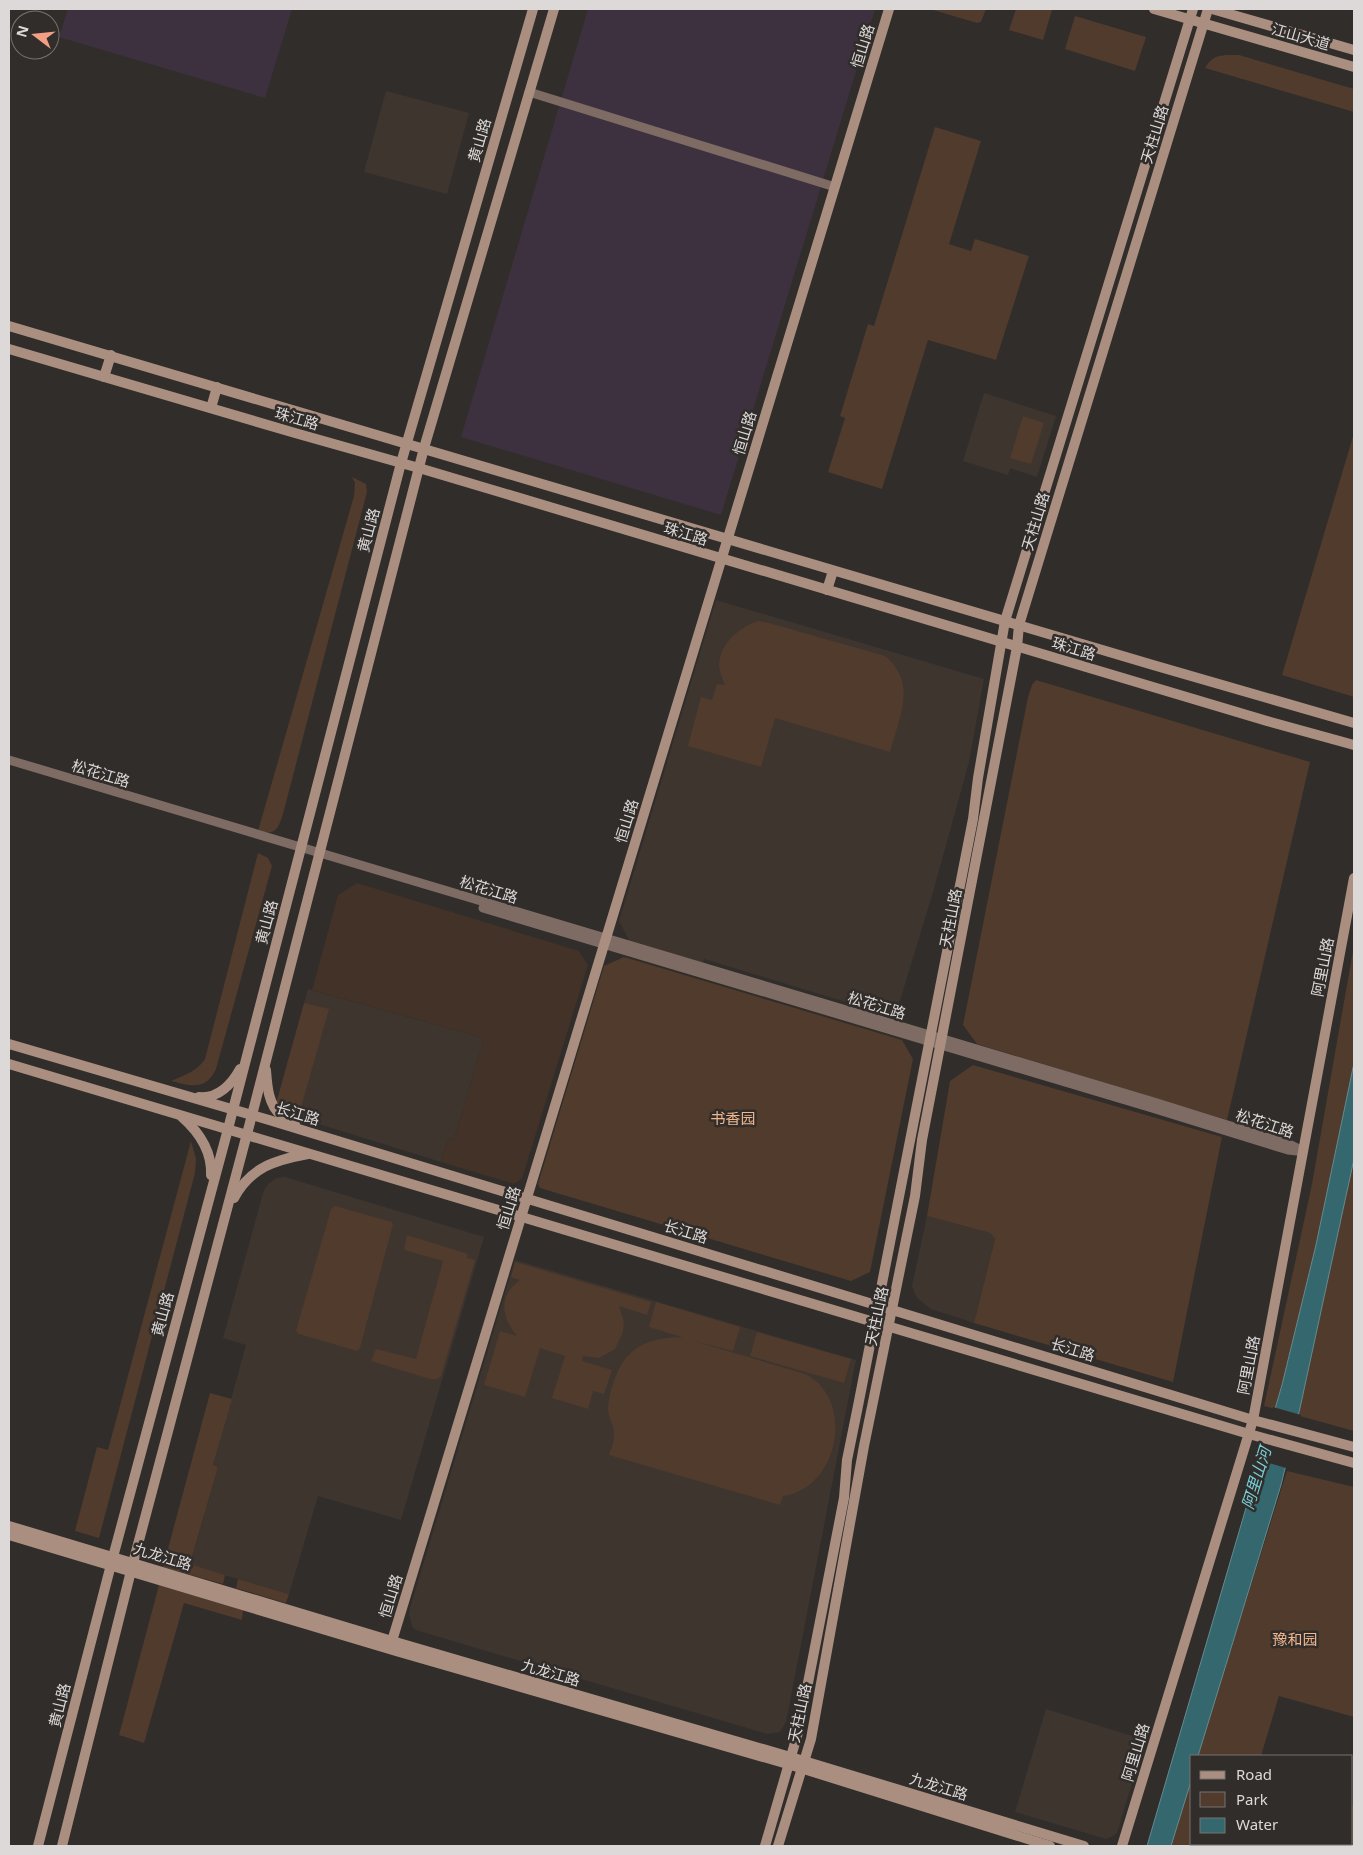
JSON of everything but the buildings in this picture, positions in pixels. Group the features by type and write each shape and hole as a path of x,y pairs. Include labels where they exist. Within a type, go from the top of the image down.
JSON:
{"street":[{"name":"黄山路","path":"38,1846 228,1129 401,463 533,9"},
{"path":"62,1846 132,1567 252,1115 424,448 554,9"},
{"name":"恒山路","path":"389,1641 832,186 883,9"},
{"name":"恒山路","path":"832,186 889,9"},
{"name":"江山大道","path":"1154,9 1354,67"},
{"name":"天柱山路","path":"778,1846 811,1739 864,1446 915,1196 936,1040 1005,621 1193,9"},
{"name":"江山大道","path":"1210,9 1354,50"},
{"name":"天柱山路","path":"765,1846 799,1729 844,1498 848,1460 874,1322 936,1040 1017,647 1019,625 1204,23 1210,9"},
{"path":"529,92 832,186"},
{"name":"珠江路","path":"9,326 1005,621 1354,722"},
{"name":"珠江路","path":"9,349 419,468 1354,746"},
{"path":"104,377 111,356"},
{"path":"211,408 217,387"},
{"path":"827,590 832,570"},
{"name":"松花江路","path":"9,760 318,856 936,1040 1288,1150 1304,1151"},
{"name":"松花江路","path":"9,766 300,850"},
{"name":"阿里山路","path":"1122,1846 1253,1420 1354,878"},
{"name":"长江路","path":"9,1044 233,1109 1253,1420 1354,1447"},
{"path":"266,1059 269,1094 276,1110 281,1116 308,1132"},
{"path":"191,1097 204,1098 221,1092 237,1076 246,1060"},
{"name":"长江路","path":"9,1064 1249,1434 1354,1463"},
{"path":"180,1114 190,1124 208,1152 212,1166 211,1190"},
{"path":"225,1214 239,1188 255,1172 274,1162 310,1154"},
{"name":"九龙江路","path":"9,1526 132,1567 1084,1846"},
{"name":"九龙江路","path":"9,1535 112,1561"},
{"name":"九龙江路","path":"132,1567 396,1651 790,1761"},
{"name":"九龙江路","path":"803,1765 1050,1846"}],"shaded area":[{"path":"68,9 292,9 265,98 60,37"},
{"path":"588,9 875,9 721,515 461,437"},
{"path":"386,91 469,113 447,194 364,172"},
{"path":"984,393 1056,416 1037,477 1010,468 1008,475 963,461"},
{"path":"716,600 984,679 969,762 933,892 895,1017 704,959 702,964 630,942 619,921"},
{"path":"357,883 579,951 588,965 522,1179 514,1184 441,1162 448,1138 454,1140 484,1038 312,990 338,895"},
{"path":"308,989 484,1038 454,1140 448,1138 441,1162 287,1114 276,1104"},
{"path":"285,1177 484,1237 401,1520 318,1496 289,1594 190,1565 218,1467 213,1465 246,1345 223,1338 264,1190 269,1183 277,1178"},
{"path":"927,1216 990,1233 995,1239 974,1323 931,1309 917,1298 912,1286"},
{"path":"515,1260 856,1360 786,1722 780,1732 767,1734 413,1628 409,1614 410,1608"},
{"path":"1046,1709 1145,1740 1117,1833 1113,1836 1106,1839 1015,1812"}],"green space":[{"path":"930,9 986,9 981,22 977,23"},
{"path":"1016,9 1052,10 1043,40 1009,30"},
{"path":"1075,16 1146,37 1135,71 1065,49"},
{"path":"1239,55 1354,89 1354,112 1205,68 1215,57"},
{"path":"935,127 981,141 949,244 971,251 975,239 1029,256 996,360 928,340 882,489 828,472 845,418 840,416 868,324 874,326"},
{"path":"1023,416 1044,423 1031,464 1010,458"},
{"path":"1354,433 1354,697 1282,675"},
{"path":"352,477 366,484 367,492 283,814 280,824 273,832 258,831 354,496 355,483"},
{"path":"758,621 885,656 895,666 901,678 903,689 901,714 890,752 775,718 761,767 688,746 701,697 712,700 717,684 725,685 719,667 722,651 731,638 743,628"},
{"path":"1036,680 1310,762 1227,1120 977,1044 963,1025 1028,697"},
{"path":"258,853 268,858 272,866 216,1069 212,1076 202,1084 191,1085 171,1081 194,1070 205,1059"},
{"path":"1354,945 1354,1431 1264,1406 1312,1184"},
{"name":"书香园","path":"624,957 902,1040 913,1059 870,1272 851,1281 540,1188 538,1184 604,966"},
{"path":"304,1003 329,1009 298,1118 286,1114 276,1104"},
{"path":"973,1065 1222,1137 1173,1382 974,1323 995,1239 990,1233 927,1216 950,1081"},
{"path":"191,1141 196,1159 195,1173 99,1538 75,1531 97,1447 108,1450"},
{"path":"335,1206 392,1222 393,1224 360,1348 357,1351 299,1334 296,1331 331,1209"},
{"path":"407,1235 468,1254 467,1258 475,1260 441,1376 437,1379 430,1379 371,1361 376,1349 416,1359 443,1261 404,1250"},
{"path":"515,1262 651,1302 647,1315 619,1306 624,1322 623,1332 615,1349 599,1358 583,1356 582,1361 612,1370 604,1394 593,1391 588,1409 552,1398 565,1356 540,1348 525,1397 484,1385 500,1331 517,1336 508,1321 504,1307 508,1293 520,1280 511,1277"},
{"path":"656,1302 740,1327 733,1351 694,1341 805,1374 821,1386 831,1403 835,1422 834,1442 828,1461 817,1478 802,1490 783,1496 780,1505 609,1455 614,1433 608,1410 609,1400 618,1371 624,1361 638,1347 658,1340 682,1337 649,1327"},
{"path":"757,1332 851,1359 844,1383 750,1356"},
{"path":"210,1393 232,1399 213,1465 218,1467 190,1564 225,1575 223,1584 163,1567"},
{"name":"豫和园","path":"1287,1471 1354,1487 1354,1717 1279,1696 1261,1755 1197,1755"},
{"path":"238,1579 289,1594 286,1603 236,1588"},
{"path":"159,1585 243,1610 242,1620 184,1603 144,1743 119,1735"},
{"path":"1190,1778 1190,1845 1353,1845 1354,1807 1354,1846 1169,1846"}],"water":[{"name":"阿里山河","path":"1354,1063 1354,1159 1300,1408 1281,1485 1198,1755 1190,1755 1190,1784 1171,1846 1147,1846 1282,1385 1316,1245"}],"pier":[{"path":"1273,1407 1301,1415 1286,1468 1259,1460"}]}
